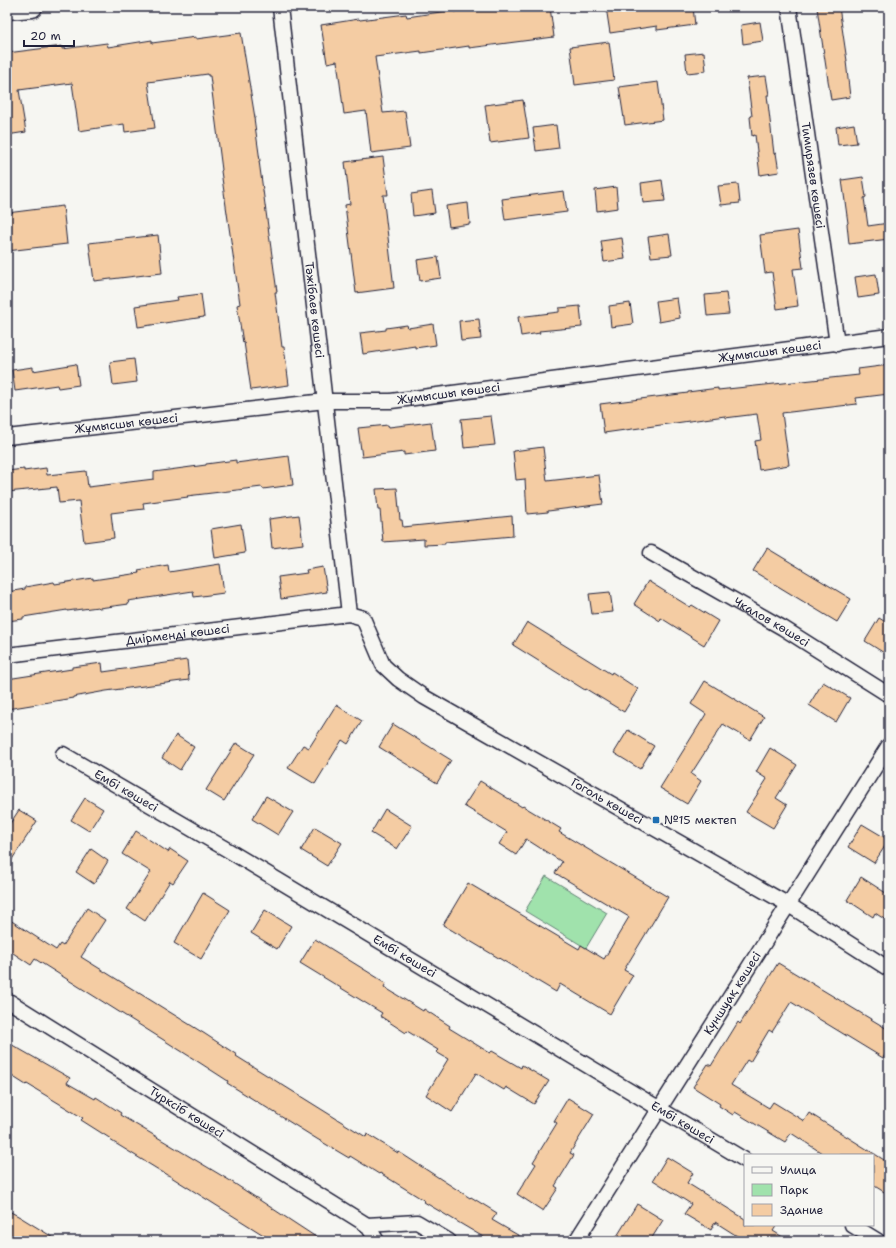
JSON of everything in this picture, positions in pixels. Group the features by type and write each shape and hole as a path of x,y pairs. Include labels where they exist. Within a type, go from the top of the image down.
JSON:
{"main road":[{"path":"7,9 32,7"}],"street":[{"name":"Тәжібаев көшесі","path":"280,7 349,614"},
{"name":"Тимирязев көшесі","path":"789,7 836,344"},
{"name":"Жұмысшы көшесі","path":"7,437 325,401 391,401 889,336"},
{"name":"Чкалов көшесі","path":"651,553 782,628 889,695"},
{"name":"Гоголь көшесі","path":"349,614 363,618 383,665 398,679 424,697 789,905 889,970"},
{"name":"Диірменді көшесі","path":"7,655 349,614"},
{"name":"Күншуақ көшесі","path":"576,1241 889,745"},
{"name":"Ембі көшесі","path":"62,754 233,853 744,1159"},
{"name":"Түрксіб көшесі","path":"7,1000 366,1225 377,1241"},
{"path":"366,1225 417,1222 449,1241"},
{"path":"854,1226 878,1241"}],"green space":[{"path":"546,876 607,913 586,948 525,911"}],"building":[{"path":"488,7 550,7 554,37 469,48 469,46 421,53 421,51 375,57 383,113 405,111 410,148 371,153 366,111 344,114 337,61 327,63 321,25 359,19 406,14 407,17"},
{"path":"606,7 693,7 695,25 657,30 657,26 610,33"},
{"path":"839,7 847,61 850,97 831,100 817,8"},
{"path":"760,22 763,41 743,44 741,25"},
{"path":"241,33 255,118 259,161 277,292 275,292 282,347 284,347 289,385 251,390 237,305 240,304 221,171 210,76 208,76 208,74 148,82 155,128 125,132 124,124 79,131 72,83 19,90 26,132 7,135 7,53 62,46 62,49 107,43 108,47 152,40 152,43"},
{"path":"609,42 614,80 575,85 570,47"},
{"path":"704,52 706,71 687,73 685,54"},
{"path":"766,76 774,154 776,153 779,172 760,175 755,135 752,136 750,117 752,116 747,78"},
{"path":"658,82 663,120 625,125 619,87"},
{"path":"523,100 529,138 490,143 485,105"},
{"path":"854,124 857,143 838,145 836,127"},
{"path":"556,125 559,148 536,151 533,128"},
{"path":"383,157 388,195 383,195 394,288 356,293 345,205 350,204 345,162"},
{"path":"863,177 868,226 889,223 889,239 849,244 848,223 842,180"},
{"path":"662,180 665,201 643,203 641,183"},
{"path":"738,184 740,203 721,205 718,186"},
{"path":"616,187 618,208 597,211 595,190"},
{"path":"432,191 435,213 413,216 411,194"},
{"path":"564,191 567,212 505,220 502,199"},
{"path":"468,203 470,224 449,227 446,206"},
{"path":"63,206 67,244 7,251 7,213"},
{"path":"798,230 803,268 793,269 798,306 777,309 772,272 765,273 760,235"},
{"path":"669,234 672,255 651,257 648,237"},
{"path":"158,235 162,273 94,281 89,243"},
{"path":"622,238 625,259 604,262 601,241"},
{"path":"438,257 441,278 420,281 417,260"},
{"path":"876,274 879,295 858,298 855,277"},
{"path":"726,293 729,314 707,316 705,295"},
{"path":"201,294 204,317 138,327 135,306 178,300 177,297"},
{"path":"677,298 680,318 659,322 656,301"},
{"path":"630,303 633,324 611,327 609,306"},
{"path":"580,306 582,327 539,331 540,333 521,336 518,317 559,312 559,308"},
{"path":"479,319 481,339 461,341 459,321"},
{"path":"433,324 436,345 415,348 415,346 363,354 360,333 386,330 386,328 407,325 408,328"},
{"path":"134,359 137,382 113,385 110,362"},
{"path":"76,364 79,385 58,388 57,385 15,391 12,370 33,367 33,371"},
{"path":"889,365 889,394 856,398 857,404 782,413 789,465 759,470 755,441 761,440 757,414 725,418 725,416 604,433 600,404 718,388 718,390 859,375 858,369"},
{"path":"491,416 495,445 464,448 461,419"},
{"path":"431,422 435,451 404,455 404,452 362,457 358,428 388,425 389,427"},
{"path":"543,447 547,481 599,475 603,504 527,514 525,479 516,480 513,451"},
{"path":"289,456 293,485 263,489 262,487 187,496 188,497 143,503 144,509 111,513 114,538 84,542 79,501 59,503 57,487 7,492 7,471 24,469 24,471 46,468 47,475 86,471 88,487 154,479 154,472 236,460 236,463"},
{"path":"397,488 400,520 402,520 403,527 512,516 513,536 424,545 424,539 383,542 380,510 378,510 376,489"},
{"path":"299,515 303,544 272,548 269,519"},
{"path":"241,524 245,553 215,558 211,529"},
{"path":"767,548 851,599 837,622 753,571"},
{"path":"220,564 224,593 194,597 193,591 128,601 129,604 67,610 7,621 7,592 25,589 25,587 54,582 55,584 93,578 93,580 139,573 138,570 168,565 169,572"},
{"path":"323,567 327,592 281,599 278,577 307,573 306,570"},
{"path":"648,581 690,607 692,605 718,621 704,645 661,618 660,621 634,604"},
{"path":"610,592 613,612 592,614 589,594"},
{"path":"879,618 889,624 889,656 865,641"},
{"path":"527,622 638,689 624,712 586,689 585,690 513,645"},
{"path":"187,660 189,680 106,691 7,709 7,679 102,663 103,672"},
{"path":"705,681 764,717 750,740 723,724 691,774 701,781 687,804 660,788 706,714 691,704"},
{"path":"823,682 850,698 836,722 809,705"},
{"path":"336,705 362,721 348,744 342,740 315,784 288,768 303,745 309,748"},
{"path":"393,724 451,760 437,783 379,747"},
{"path":"628,730 654,746 640,769 614,753"},
{"path":"176,735 194,747 180,770 162,758"},
{"path":"236,743 254,754 224,801 206,790"},
{"path":"770,748 797,765 776,798 787,805 773,828 746,812 767,779 756,772"},
{"path":"480,781 561,829 559,832 668,897 624,970 633,975 610,1014 560,984 556,992 443,925 468,883 579,949 581,945 604,959 629,917 555,873 562,862 526,839 516,855 499,844 507,832 464,806"},
{"path":"266,796 293,812 278,835 252,819"},
{"path":"85,798 103,809 89,831 71,820"},
{"path":"385,809 412,826 397,849 371,833"},
{"path":"19,810 37,821 7,867 7,828"},
{"path":"862,824 889,840 874,863 848,847"},
{"path":"315,827 342,843 327,866 301,850"},
{"path":"136,831 168,852 170,849 188,861 173,883 170,881 145,921 127,909 151,872 122,854"},
{"path":"91,849 108,861 94,884 76,872"},
{"path":"861,877 889,895 889,922 875,913 873,917 847,900"},
{"path":"203,893 230,910 201,959 174,943"},
{"path":"87,908 105,920 81,957 366,1137 367,1134 398,1153 399,1152 470,1198 471,1197 497,1213 492,1220 528,1241 490,1241 424,1202 425,1201 380,1173 379,1174 350,1156 349,1158 317,1139 227,1083 228,1081 35,959 31,965 7,949 7,918 56,950 60,944 63,946"},
{"path":"265,910 291,926 277,949 251,933"},
{"path":"315,939 386,983 384,987 423,1011 424,1009 450,1026 449,1028 490,1053 492,1051 521,1068 522,1065 549,1081 534,1104 506,1087 504,1090 476,1073 452,1112 426,1095 448,1059 436,1052 438,1050 407,1031 406,1033 380,1016 382,1013 300,963"},
{"path":"778,963 889,1030 889,1048 883,1058 791,1002 772,1032 769,1030 750,1062 747,1060 731,1085 769,1108 773,1102 804,1121 809,1113 889,1163 889,1195 874,1186 874,1154 823,1154 791,1133 785,1142 735,1112 733,1115 719,1106 720,1104 693,1087 708,1064 711,1066 738,1022 740,1024"},
{"path":"7,1042 70,1078 67,1083 95,1099 96,1097 121,1113 120,1115 229,1180 322,1241 273,1241 110,1140 111,1139 81,1120 83,1118 7,1073"},
{"path":"568,1098 594,1114 570,1153 574,1155 555,1186 558,1188 543,1211 517,1194 536,1164 533,1162 557,1123 554,1121"},
{"path":"667,1157 693,1173 687,1183 744,1218 744,1226 776,1226 773,1231 789,1241 745,1241 715,1222 711,1230 684,1214 691,1204 653,1180"},
{"path":"637,1204 663,1220 650,1241 614,1241"},
{"path":"7,1210 20,1217 59,1241 7,1241"}],"place":[{"name":"№15 мектеп","path":"656,820"}]}
